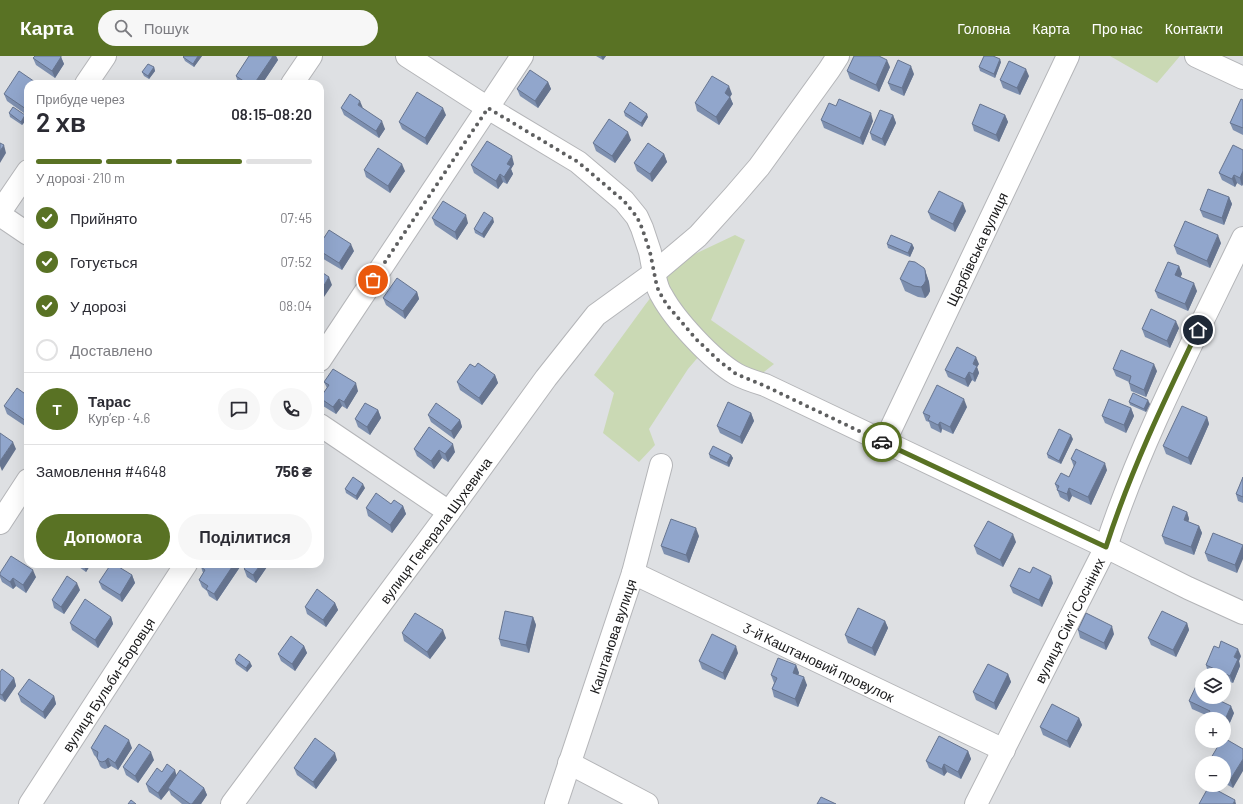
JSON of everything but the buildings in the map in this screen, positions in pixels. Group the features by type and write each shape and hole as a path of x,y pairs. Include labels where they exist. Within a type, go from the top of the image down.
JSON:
{"street":[{"path":"89,80 105,56"},
{"path":"295,80 311,56"},
{"path":"407,56 488,108 578,162 624,201 637,217 647,240 657,287 661,295 683,324 706,350 736,374 772,389 884,443"},
{"path":"324,354 522,56"},
{"name":"вулиця Генерала Шухевича","path":"232,804 449,512 546,378 596,315 654,273 698,236 754,173 838,56"},
{"name":"Щербівська вулиця","path":"884,443 1068,56"},
{"path":"1196,56 1243,78"},
{"path":"24,177 0,214 24,231"},
{"path":"1243,238 1164,400 1117,513 1106,547 1188,588 1243,613"},
{"path":"324,428 449,512"},
{"name":"вулиця Сім’ї Сосніних","path":"884,443 1106,547 976,804"},
{"name":"Каштанова вулиця","path":"556,804 633,573 661,465"},
{"path":"0,523 24,486"},
{"name":"вулиця Бульби-Боровця","path":"30,804 183,568"},
{"name":"3-й Каштановий провулок","path":"633,573 1004,750"},
{"path":"570,763 648,804"}],"green space":[{"path":"1110,56 1180,56 1157,83"},
{"path":"735,235 745,240 711,320 774,364 760,375 744,370 711,342 688,369 649,429 655,445 639,462 603,433 614,393 594,375 678,262"}],"way so far":[{"path":"373,280 488,108 578,162 624,201 637,217 647,240 657,287 661,295 667,305 696,339 718,360 736,374 765,386 882,442"}],"route":[{"path":"882,442 1106,547 1117,513 1164,400 1198,330"}]}
